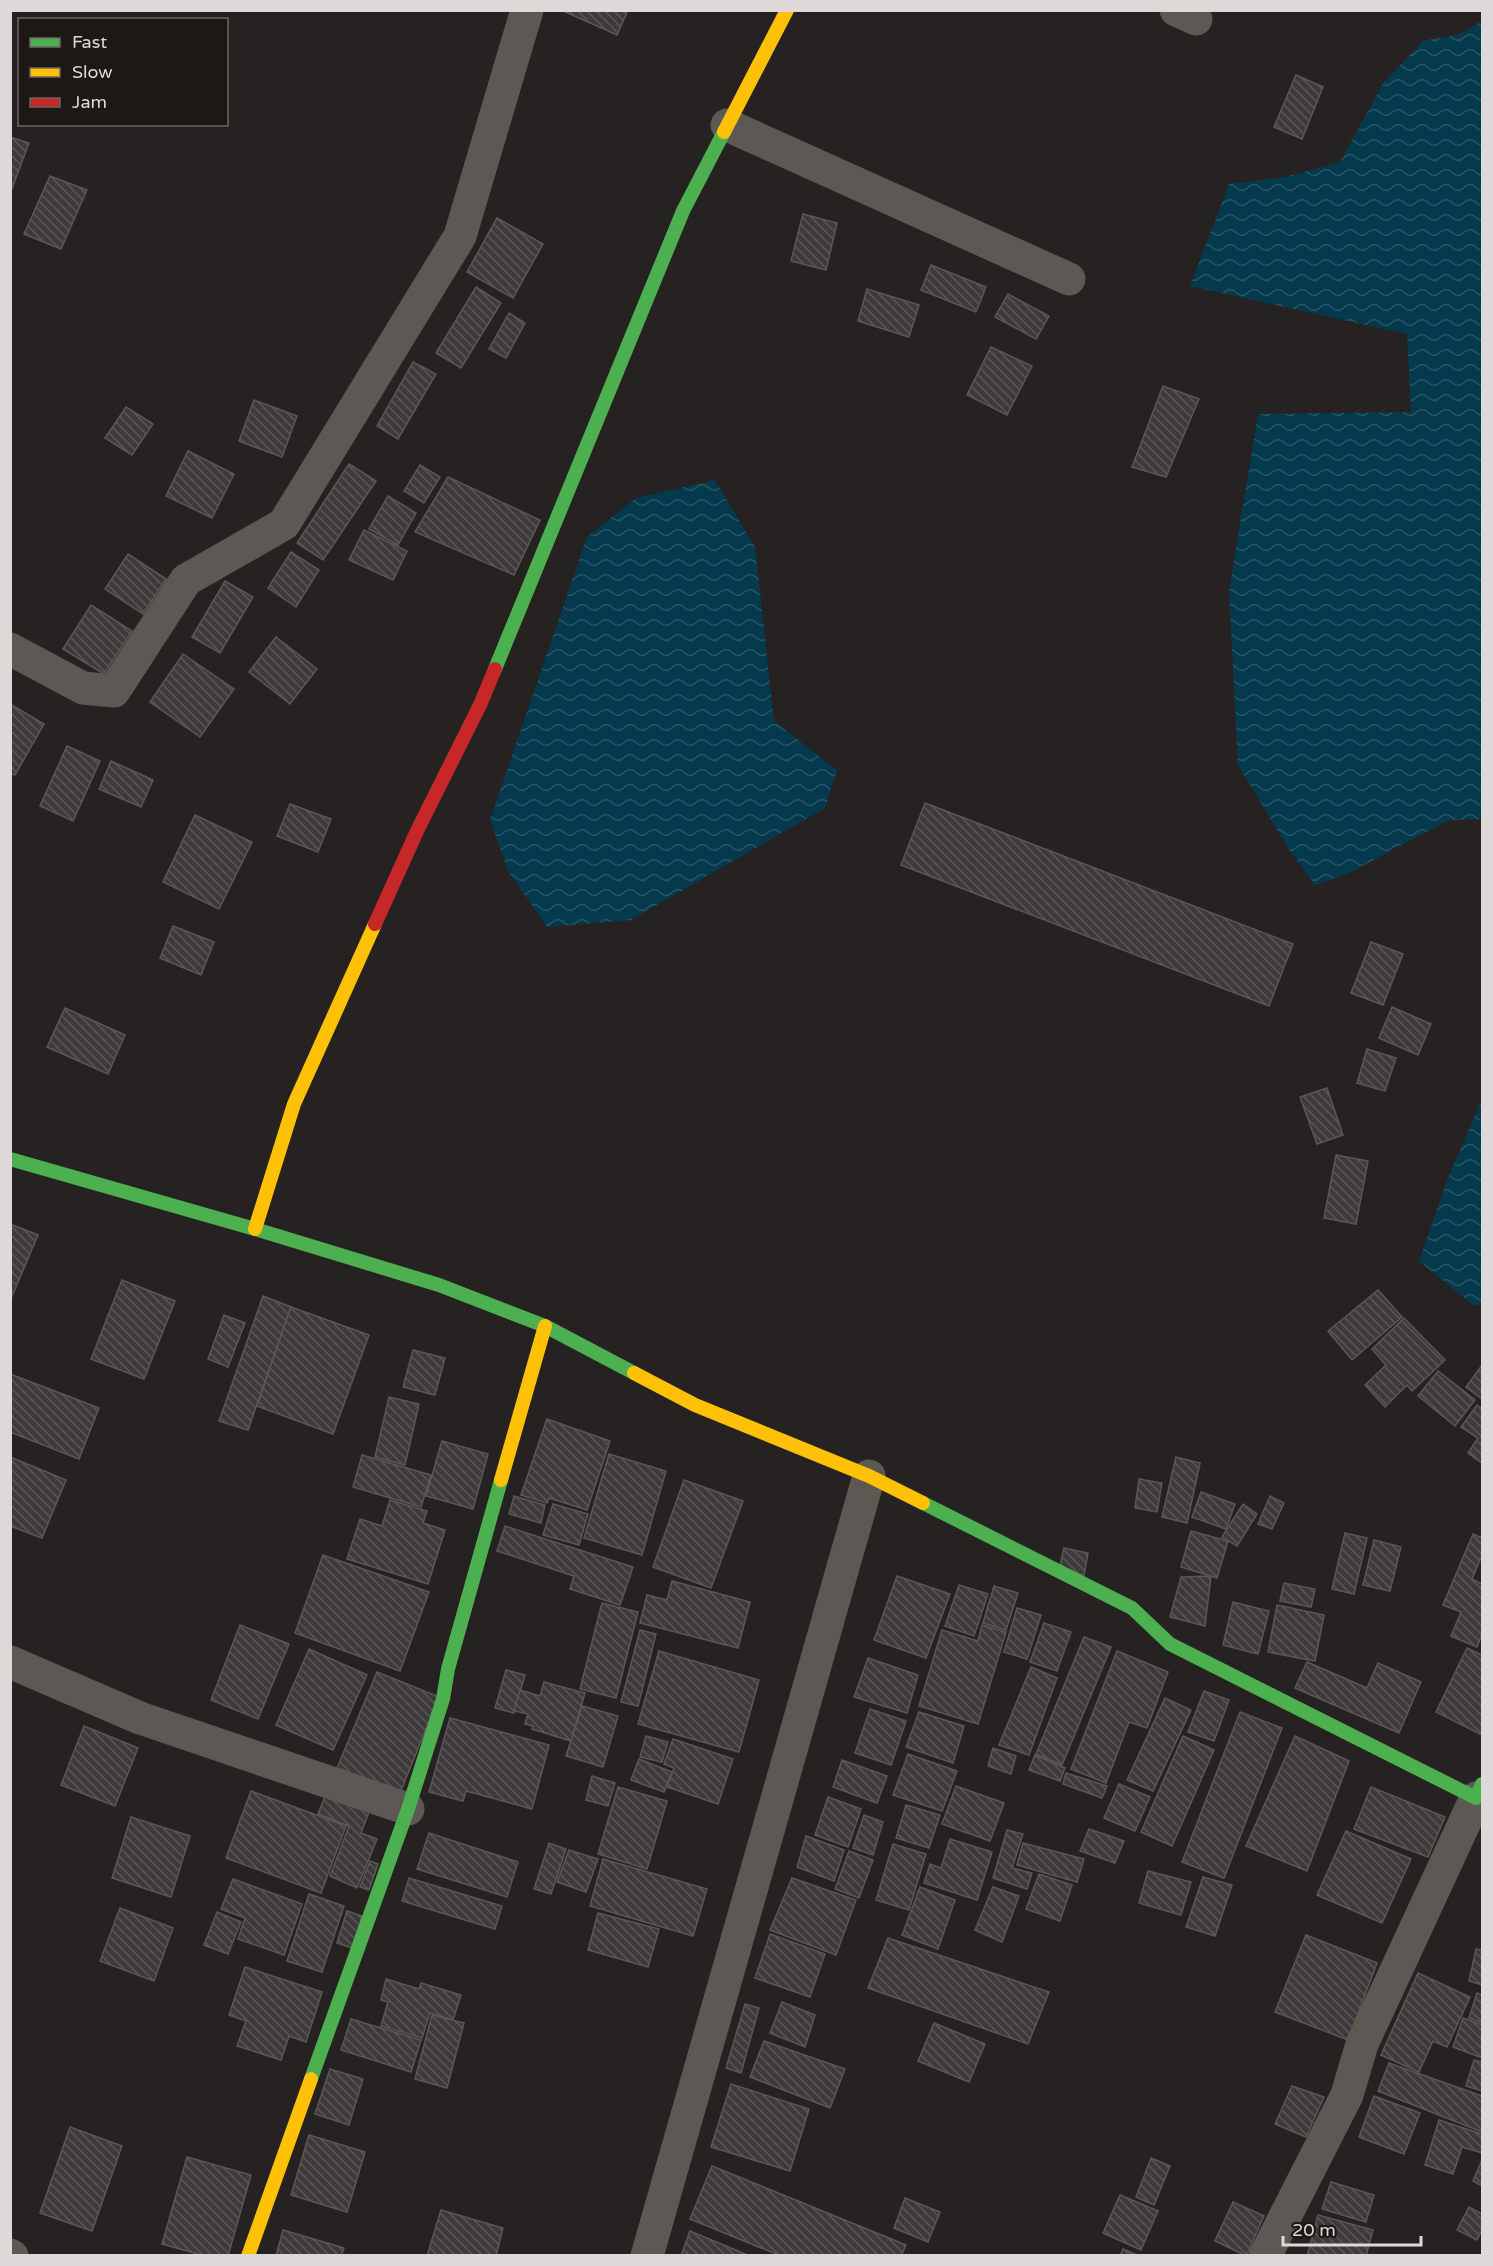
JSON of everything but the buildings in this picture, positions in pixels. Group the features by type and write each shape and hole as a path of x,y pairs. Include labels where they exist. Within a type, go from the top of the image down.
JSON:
{"street":[{"path":"10,649 83,688 114,691 186,580 284,524 460,236 527,10"},
{"path":"255,1229 294,1104 417,831 480,705 683,211 787,10"},
{"path":"727,125 1069,279"},
{"path":"10,1159 255,1229 439,1285 545,1326 694,1405 869,1476 1132,1608 1170,1644 1479,1791 1362,2044 1347,2095 1264,2256"},
{"path":"248,2256 408,1809 443,1699 448,1669 545,1326"},
{"path":"647,2256 869,1476"},
{"path":"10,1662 140,1718 408,1809"}],"water":[{"path":"1482,21 1482,819 1449,820 1347,874 1315,885 1290,851 1238,765 1229,591 1258,414 1411,412 1407,334 1190,286 1229,184 1285,177 1340,162 1384,82 1423,41 1460,34"},
{"path":"715,480 755,547 774,721 837,770 825,808 631,920 547,927 508,871 490,820 587,537 636,498"},
{"path":"1482,1099 1482,1304 1474,1306 1419,1261 1448,1178"}],"traffic: fast":[{"path":"495,669 683,211 724,132"},
{"path":"10,1159 255,1229 439,1285 545,1326 634,1373"},
{"path":"311,2079 408,1809 443,1699 448,1669 501,1480"},
{"path":"923,1503 1132,1608 1170,1644 1476,1798 1482,1784"}],"traffic: slow":[{"path":"724,132 787,10"},
{"path":"255,1229 294,1104 375,924"},
{"path":"501,1480 545,1326"},
{"path":"634,1373 695,1405 869,1476 923,1503"},
{"path":"248,2256 311,2079"}],"traffic: jam":[{"path":"375,924 495,669"}]}
